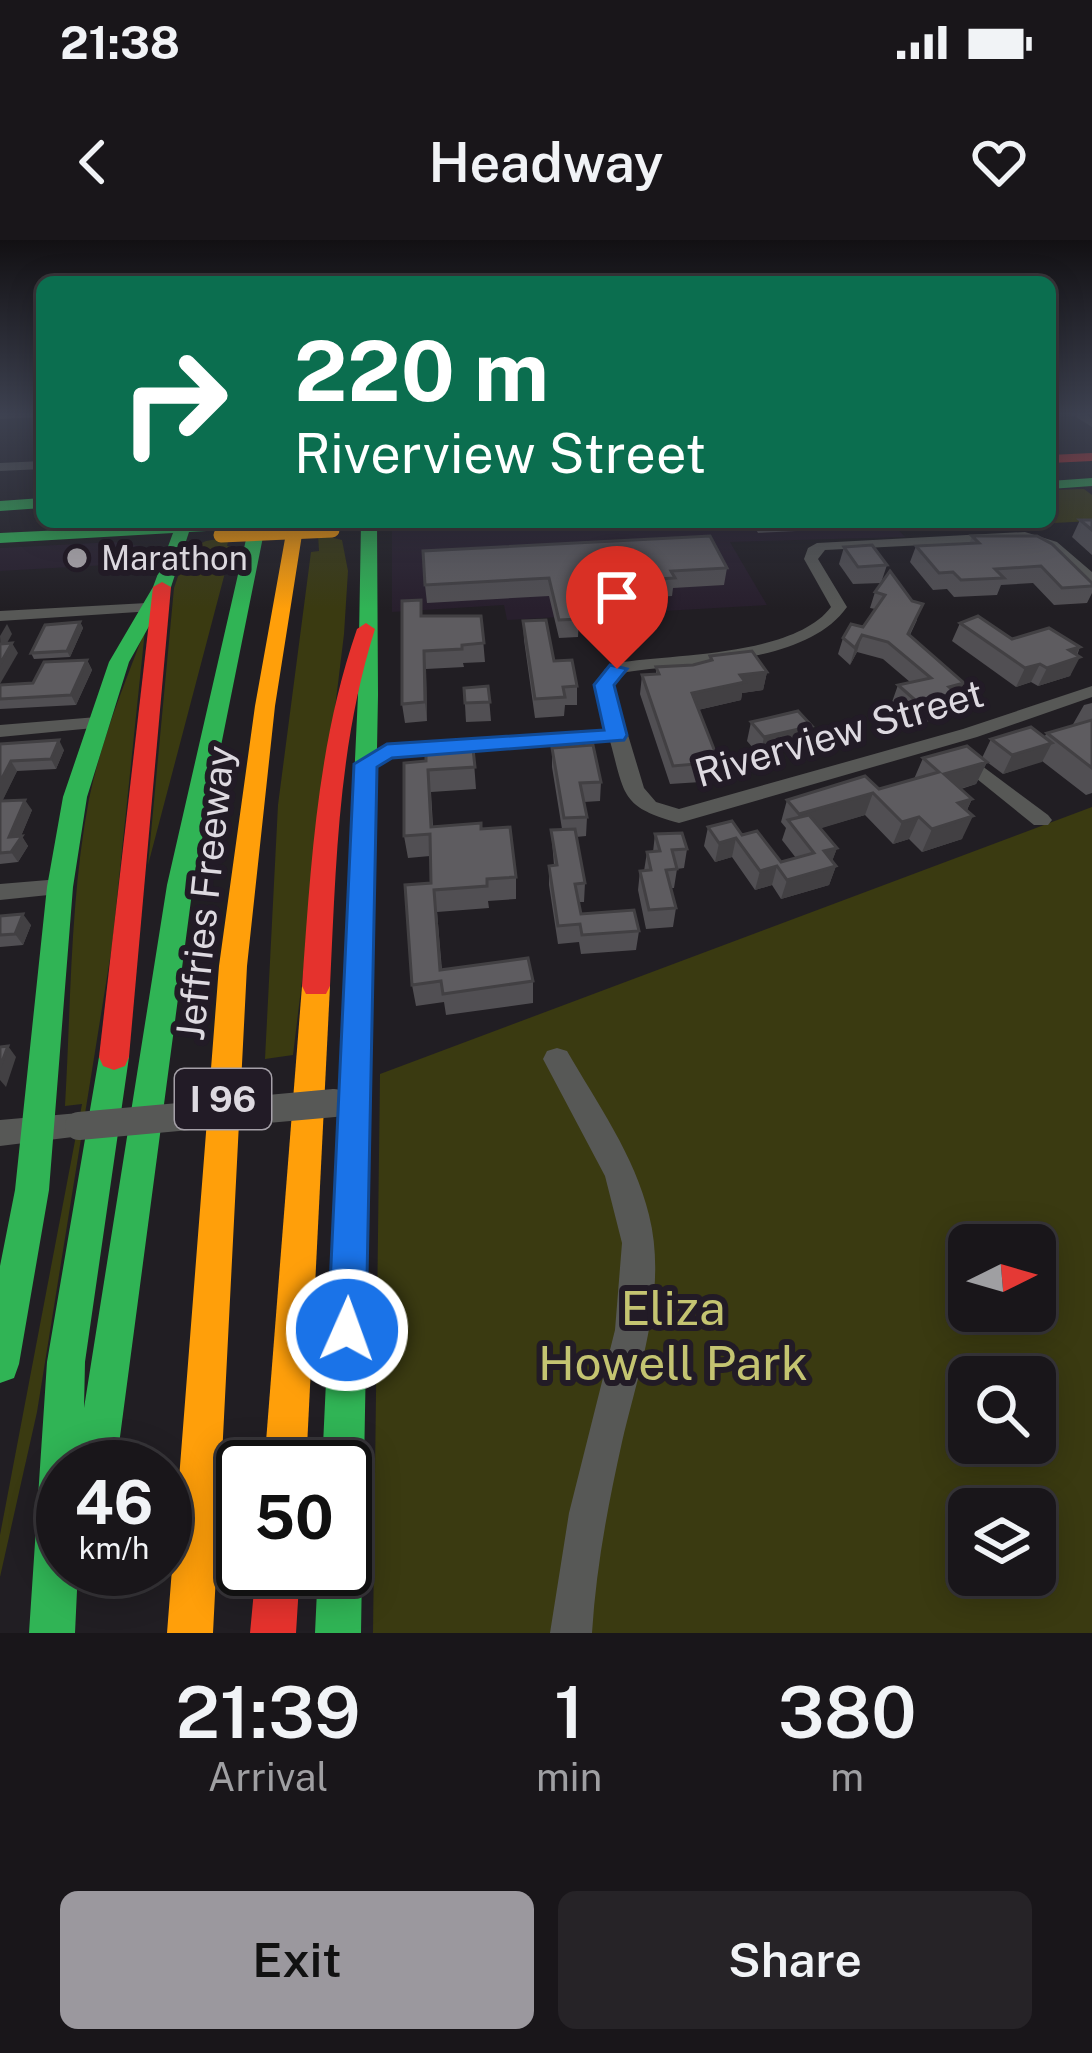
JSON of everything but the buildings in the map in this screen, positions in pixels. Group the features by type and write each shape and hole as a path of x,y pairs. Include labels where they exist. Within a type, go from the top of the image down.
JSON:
{"main road":[{"path":"0,506 36,503"},
{"path":"0,517 36,514"},
{"path":"0,526 36,524"},
{"path":"0,538 100,528"},
{"path":"141,528 182,532 357,528"},
{"path":"223,530 240,528"},
{"name":"Jeffries Freeway","path":"99,1440 180,885 257,528"},
{"name":"Jeffries Freeway","path":"190,1633 233,966 291,528"},
{"path":"343,1440 344,1102 366,764 369,528"},
{"path":"0,1364 32,1190 60,887 74,797 119,662 159,590 182,532"},
{"path":"52,1633 66,1362 115,1054 159,590"},
{"path":"287,1440 329,789 350,674 366,629"},
{"path":"71,1633 76,1596"},
{"path":"273,1633 276,1596"},
{"path":"338,1633 339,1596"}],"street":[{"path":"914,528 924,540 1034,538 1052,545 1092,580"},
{"name":"Riverview Street","path":"924,540 833,545 813,551 811,559 838,607 832,622 817,633 630,665 610,673 604,685 639,799 679,816 942,741 1092,691"},
{"path":"0,616 159,590"},
{"path":"0,730 97,724"},
{"path":"366,764 387,751 616,735"},
{"path":"942,741 1041,820"},
{"path":"0,892 60,887"},
{"path":"557,1060 621,1178 635,1220 636,1260 634,1297 595,1479 571,1633"},
{"path":"0,1133 344,1102"}],"shaded area":[{"path":"392,528 897,528 905,537 730,542 767,605 507,620 504,605 392,612"},
{"path":"114,542 141,546 147,552 142,563 0,571 0,548"}],"green space":[{"path":"1084,489 1092,495 1092,521 1056,523 1056,490"},
{"path":"318,534 342,540 348,571 344,634 293,1055 265,1059 278,805 311,552 319,551"},
{"path":"229,537 227,546 232,546 148,865 174,588 187,550"},
{"path":"145,630 112,946 37,1412 0,1577 0,1535 82,1104 65,1106 83,837 100,756"},
{"name":"Eliza Howell Park","path":"1092,807 1092,1633 373,1633 380,1074"}],"traffic: fast":[{"path":"1056,485 1092,482"},
{"path":"0,506 36,503"},
{"path":"0,538 172,528"},
{"path":"0,1364 32,1190 60,887 75,797 119,662 162,587 183,528"},
{"path":"99,1440 180,885 257,528"},
{"path":"344,1440 368,695 369,528"},
{"path":"52,1633 66,1362 114,1057"},
{"path":"338,1633 339,1596"}],"traffic: slow":[{"path":"190,1633 233,966 265,706 295,528"},
{"path":"221,535 332,530"},
{"path":"287,1440 316,986"}],"traffic: jam":[{"path":"114,1057 162,587"},
{"path":"316,986 333,760 366,629"},
{"path":"273,1633 276,1596"}],"place":[{"name":"Marathon","path":"77,558"}],"route":[{"path":"347,1330 366,764 387,751 616,735 604,685 617,669"}]}
